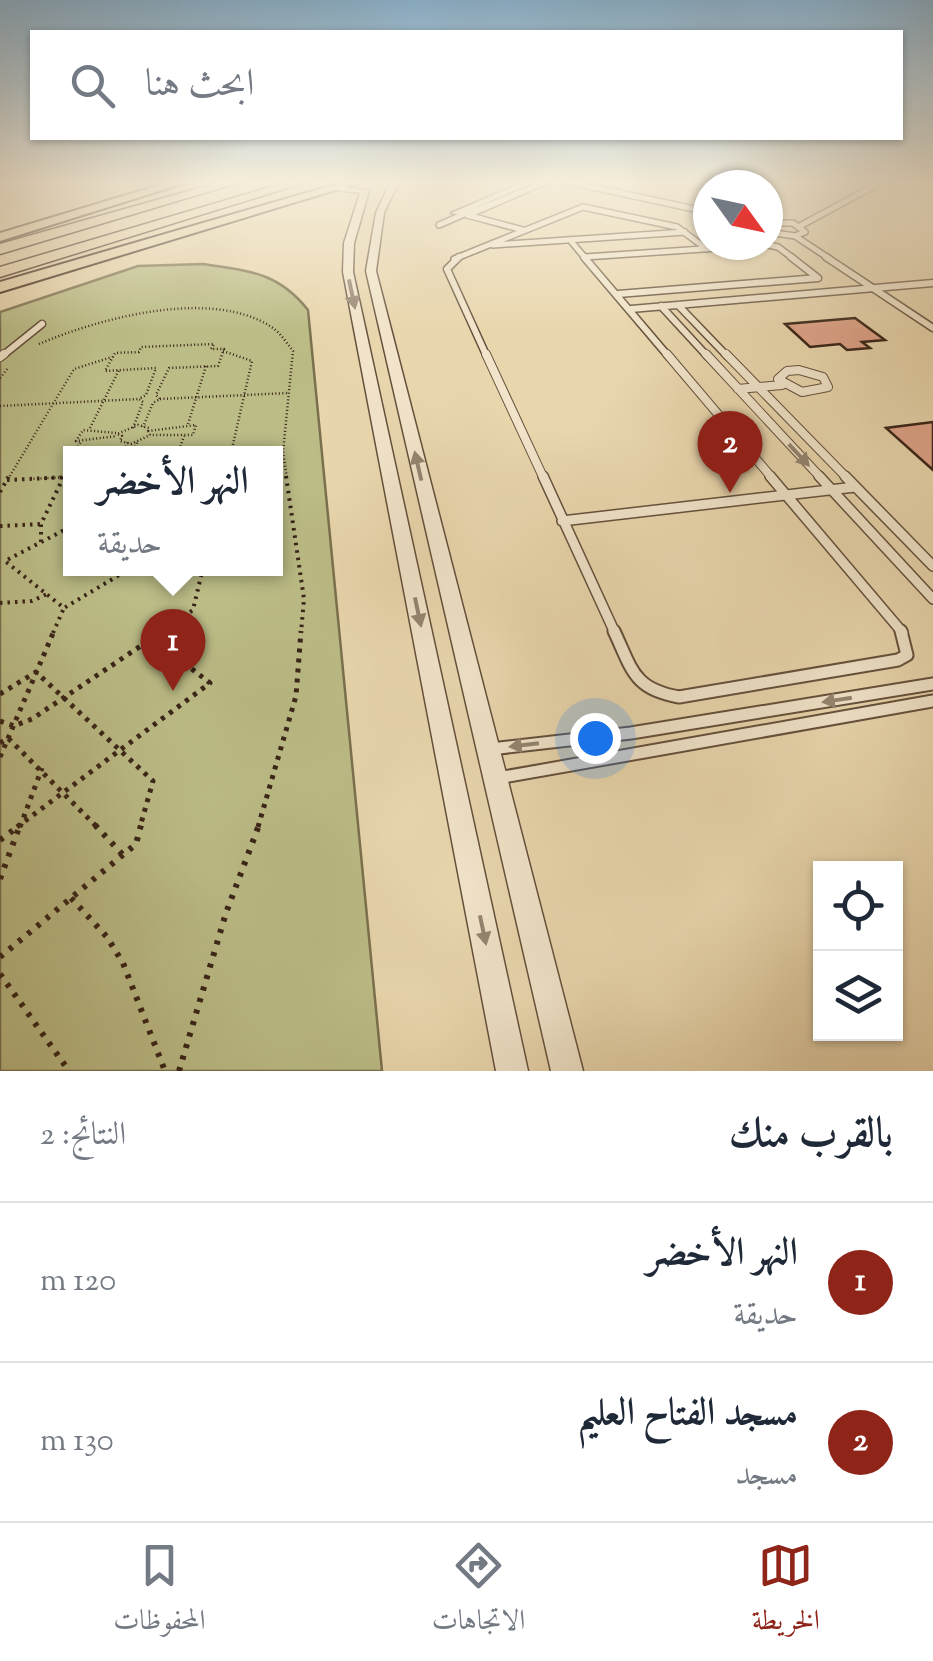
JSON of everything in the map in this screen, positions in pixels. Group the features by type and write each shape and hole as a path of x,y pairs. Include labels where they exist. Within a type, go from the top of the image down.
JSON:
{"highway":[{"path":"0,249 64,231"},
{"path":"0,272 138,231"},
{"path":"156,231 169,236"}],"main road":[{"path":"0,288 188,231"}],"street":[{"path":"352,231 348,272 512,1071"},
{"path":"371,231 371,271 566,1071"}],"lane":[{"path":"521,231 454,260 447,269 638,682 657,694 679,697 898,660 907,655 909,646 904,634 570,240"},
{"path":"795,236 805,231"},
{"path":"485,246 685,232 693,238"},
{"path":"783,234 795,236 933,328"},
{"path":"585,257 693,250"},
{"path":"618,294 818,278 783,250"},
{"path":"630,309 933,283"},
{"path":"738,285 753,298"},
{"path":"678,305 933,566"},
{"path":"661,306 933,600"},
{"path":"0,357 42,324"},
{"path":"738,390 782,385 816,393 828,387 822,377 799,370 780,374 782,385"},
{"path":"562,521 855,486"},
{"path":"486,750 631,733 933,684"},
{"path":"493,779 933,701"}],"path":[{"path":"32,348 76,328 118,316 181,310 232,314 271,327 290,345 294,364 288,393 284,463 304,599 296,696 271,794 226,913 178,1071"},
{"path":"0,406 140,399 146,395 156,368 105,370 115,353 139,352 142,347 214,344 211,349 252,361 232,446"},
{"path":"160,398 156,395 169,368 218,366 223,352"},
{"path":"0,492 74,370 112,358"},
{"path":"188,426 206,366"},
{"path":"0,378 10,367"},
{"path":"89,430 119,370"},
{"path":"135,446 146,431 153,402 160,398 288,393"},
{"path":"133,428 143,402 140,399"},
{"path":"121,434 82,430 76,442 121,434 133,428 146,431 192,436 196,425 146,431"},
{"path":"121,434 120,440 138,440"},
{"path":"181,446 184,436"},
{"path":"79,446 81,441"},
{"path":"126,446 128,442"},
{"path":"7,480 63,477"},
{"path":"41,542 41,524 63,484"},
{"path":"0,526 41,524"},
{"path":"63,531 2,561 64,608"},
{"path":"0,757 64,608 118,576"},
{"path":"0,721 14,726 32,719 193,610 201,576"},
{"path":"0,603 32,601 47,594"},
{"path":"0,840 210,683 152,638"},
{"path":"0,694 36,672"},
{"path":"0,957 136,844 153,781 36,672"},
{"path":"8,738 42,768 123,855"},
{"path":"0,743 8,738"},
{"path":"0,879 42,768"},
{"path":"71,898 108,937 123,963 164,1071"},
{"path":"0,974 68,1071"}],"green space":[{"path":"203,264 262,275 297,297 308,310 382,1071 0,1071 0,312 138,266"}],"building":[{"path":"855,318 885,340 862,342 870,348 847,350 840,344 810,347 785,324"},
{"path":"933,422 933,470 886,428"}],"place":[{"name":"مسجد الفتاح العليم","path":"730,493"},
{"name":"النهر الأخضر","path":"173,691"}]}
